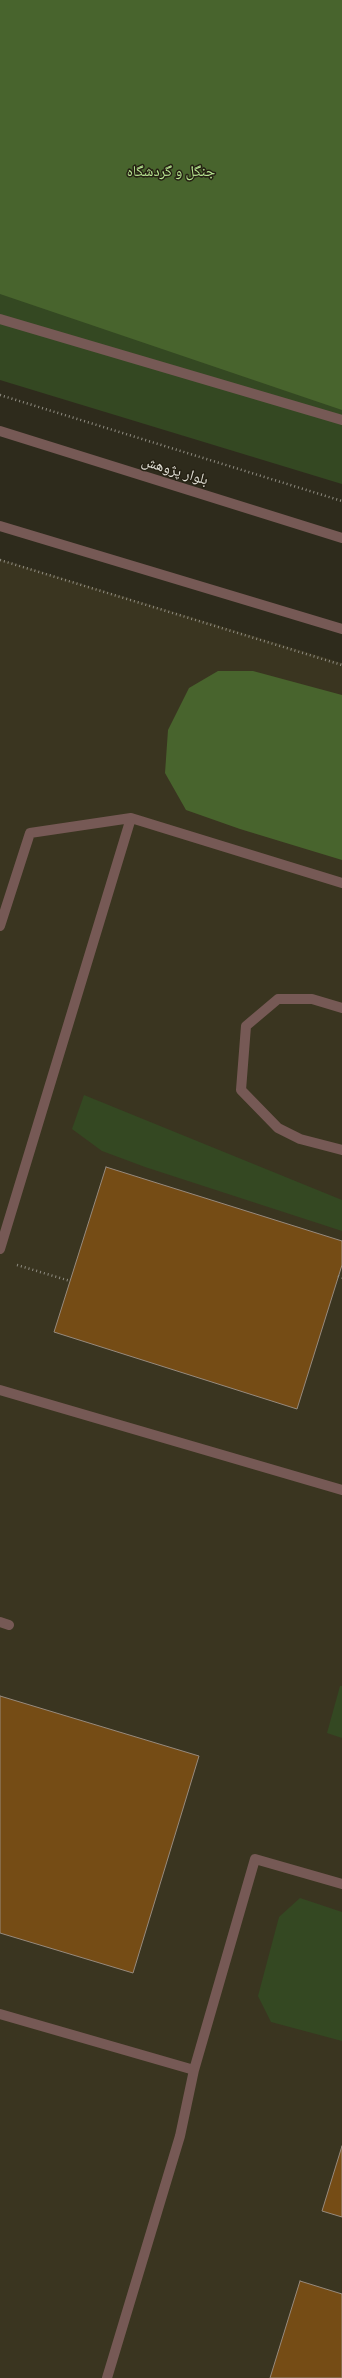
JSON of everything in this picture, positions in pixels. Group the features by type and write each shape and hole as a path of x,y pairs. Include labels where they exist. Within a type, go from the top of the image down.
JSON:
{"street":[{"path":"0,319 342,420"},
{"name":"بلوار پژوهش","path":"0,431 342,538"},
{"path":"0,526 342,629"},
{"path":"0,1249 131,818"},
{"path":"0,926 30,833 131,818 342,883"},
{"path":"342,1008 312,999 278,999 246,1026 241,1090 278,1128 300,1139 342,1150"},
{"path":"0,1390 342,1490"},
{"path":"107,2378 180,2136 194,2070 255,1859 342,1884"},
{"path":"0,2014 194,2070"}],"path":[{"path":"0,395 342,501"},
{"path":"0,560 342,665"},
{"path":"14,1264 70,1281"},
{"path":"338,1276 342,1278"}],"shaded area":[{"path":"0,559 342,663 342,2378 0,2378"}],"green space":[{"name":"جنگل و گردشگاه","path":"0,0 342,0 342,484 0,380"},
{"name":"جنگل و گردشگاه","path":"0,0 342,0 342,410 0,294"},
{"path":"218,671 253,671 342,695 342,860 240,829 186,810 165,773 168,730 189,688"},
{"path":"84,1095 342,1200 342,1231 145,1167 102,1151 72,1129"},
{"path":"340,1686 342,1686 342,1738 327,1733"},
{"path":"300,1898 342,1912 342,2041 271,2022 258,1996 279,1917"}],"building":[{"path":"106,1167 342,1241 342,1265 297,1409 54,1332"},
{"path":"0,1696 199,1756 133,1973 0,1933"},
{"path":"342,2146 342,2217 322,2211"},
{"path":"300,2281 342,2294 342,2378 270,2378"}]}
